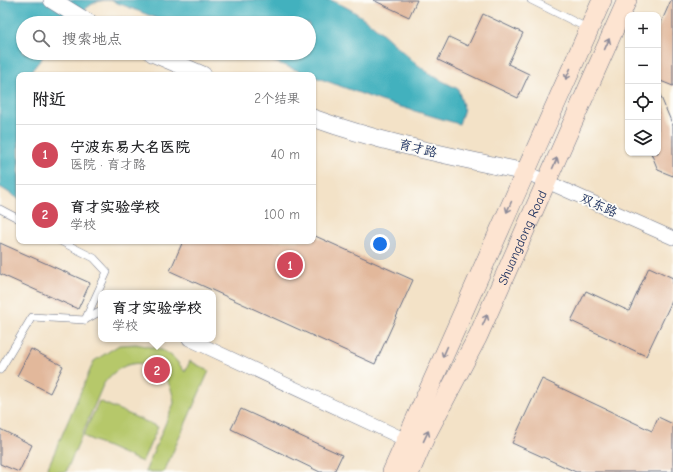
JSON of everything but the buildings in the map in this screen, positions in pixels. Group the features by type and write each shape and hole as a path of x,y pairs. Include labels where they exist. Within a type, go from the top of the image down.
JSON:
{"main road":[{"name":"Shuangdong Road","path":"392,472 602,0"},
{"name":"Shuangdong Road","path":"410,472 426,435 478,336 627,0"}],"street":[{"path":"52,0 78,16"},
{"path":"168,60 196,72"},
{"name":"育才路","path":"316,119 340,128 432,152 525,172"},
{"name":"双东路","path":"525,172 673,238"},
{"path":"195,342 406,440"}],"lane":[{"path":"531,0 589,29"},
{"path":"0,209 16,217"},
{"path":"66,244 94,258 107,272 99,290"},
{"path":"85,320 98,292"},
{"path":"0,370 32,317 85,320 98,313"}],"green space":[{"path":"136,344 164,351 179,364 185,372 190,361 209,371 164,472 145,472 174,403 171,388 165,377 156,369 146,364 135,364 124,367 113,374 103,385 66,472 46,472 94,361 119,345"},
{"path":"99,401 158,427 142,462 83,436"}],"water":[{"path":"0,0 103,0 89,6 80,16 16,16 16,60 40,60 30,72 16,72 16,197 0,187"},
{"path":"110,0 330,0 355,12 423,69 458,89 464,109 459,124 381,101 316,77 316,72 302,72 269,60 316,60 316,16 151,16"}],"place":[{"name":"宁波东易大名医院","path":"290,265"},
{"name":"育才实验学校","path":"157,370"}]}
